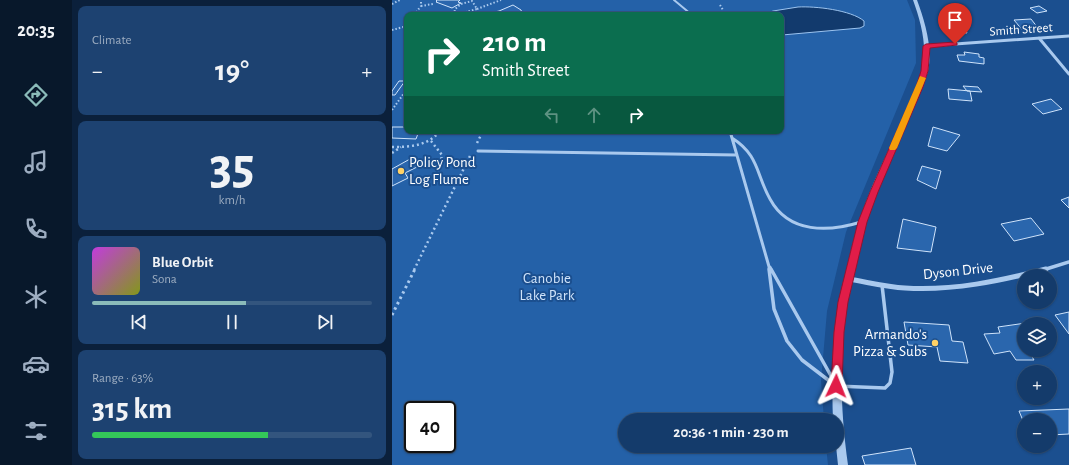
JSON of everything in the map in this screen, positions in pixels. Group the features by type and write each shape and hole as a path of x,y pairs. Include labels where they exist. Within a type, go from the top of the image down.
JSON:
{"street":[{"path":"843,465 837,412 836,386 839,332 848,279 863,222 874,192 925,71 926,46 921,17 915,0"},
{"name":"Smith Street","path":"926,46 1069,36"},
{"path":"1039,38 1069,74"},
{"name":"Dyson Drive","path":"848,279 882,285 921,288 966,286 1050,268 1069,262"}],"lane":[{"path":"674,0 688,12"},
{"path":"731,134 769,265 774,309 787,341 802,360 836,386 885,388 890,383 892,372 882,285"},
{"path":"732,138 748,150 771,201 791,220 810,227 830,229 863,222"},
{"path":"478,151 737,155"},
{"path":"769,265 836,386"}],"path":[{"path":"392,4 400,0"},
{"path":"416,12 421,6 421,0"},
{"path":"455,12 456,9 462,4 472,0 477,9"},
{"path":"466,12 488,6 502,0"},
{"path":"421,6 433,4"},
{"path":"720,5 723,10"},
{"path":"392,30 404,27"},
{"path":"392,110 404,93"},
{"path":"392,146 402,147 425,144 431,142 438,134"},
{"path":"476,145 482,134"},
{"path":"431,142 442,155 440,174"},
{"path":"392,153 402,147"},
{"path":"392,315 472,152"}],"green space":[{"name":"Canobie Lake Park","path":"392,0 907,0 915,20 916,63 846,232 827,311 821,381 823,413 618,413 618,453 827,453 828,465 392,465"}],"shaded area":[{"path":"798,7 814,7 842,11 864,21 864,26 860,28 784,35 784,12 770,12"}],"building":[{"path":"436,0 460,0 458,2 461,3 452,8 436,2"},
{"path":"513,5 522,12 495,12"},
{"path":"1039,6 1047,11 1037,13 1030,8"},
{"path":"949,19 966,21 968,24 963,24 967,33 953,32"},
{"path":"1031,19 1038,28 1031,28 1033,32 1024,32 1014,20"},
{"path":"964,52 979,54 979,57 984,58 984,64 959,61 957,55 965,55"},
{"path":"399,81 404,81 395,95 392,95 392,91"},
{"path":"963,86 978,87 982,92 967,91"},
{"path":"948,89 970,91 972,101 949,99"},
{"path":"1051,99 1062,109 1043,114 1032,104"},
{"path":"392,127 404,127 404,134 418,134 416,139 392,138"},
{"path":"933,127 960,135 947,151 928,146"},
{"name":"Policy Pond Log Flume","path":"410,159 417,167 405,173 408,178 392,186 392,169"},
{"path":"922,166 941,171 936,189 917,180"},
{"path":"1069,197 1069,208 1061,200"},
{"path":"1031,218 1044,234 1014,241 1001,224"},
{"path":"903,219 936,227 931,252 897,248"},
{"path":"1069,312 1069,334 1057,317 1055,315"},
{"name":"Armando's Pizza & Subs","path":"904,322 949,325 952,341 963,342 968,363 940,361 937,347 908,345"},
{"path":"1017,324 1017,357 1032,357 1034,360 1016,360 1010,351 994,354 984,334 1000,333 998,327"},
{"path":"1069,409 1069,434 1057,435 1057,413 1020,413 1019,411"},
{"path":"911,448 916,465 865,465 862,456"}],"slow traffic":[{"path":"893,148 923,78"}],"place":[{"name":"Policy Pond Log Flume","path":"401,171"},
{"name":"Armando's Pizza & Subs","path":"935,343"}],"route":[{"path":"836,386 837,356 843,302 863,222 874,192 925,71 927,57 926,46 955,44"}]}
